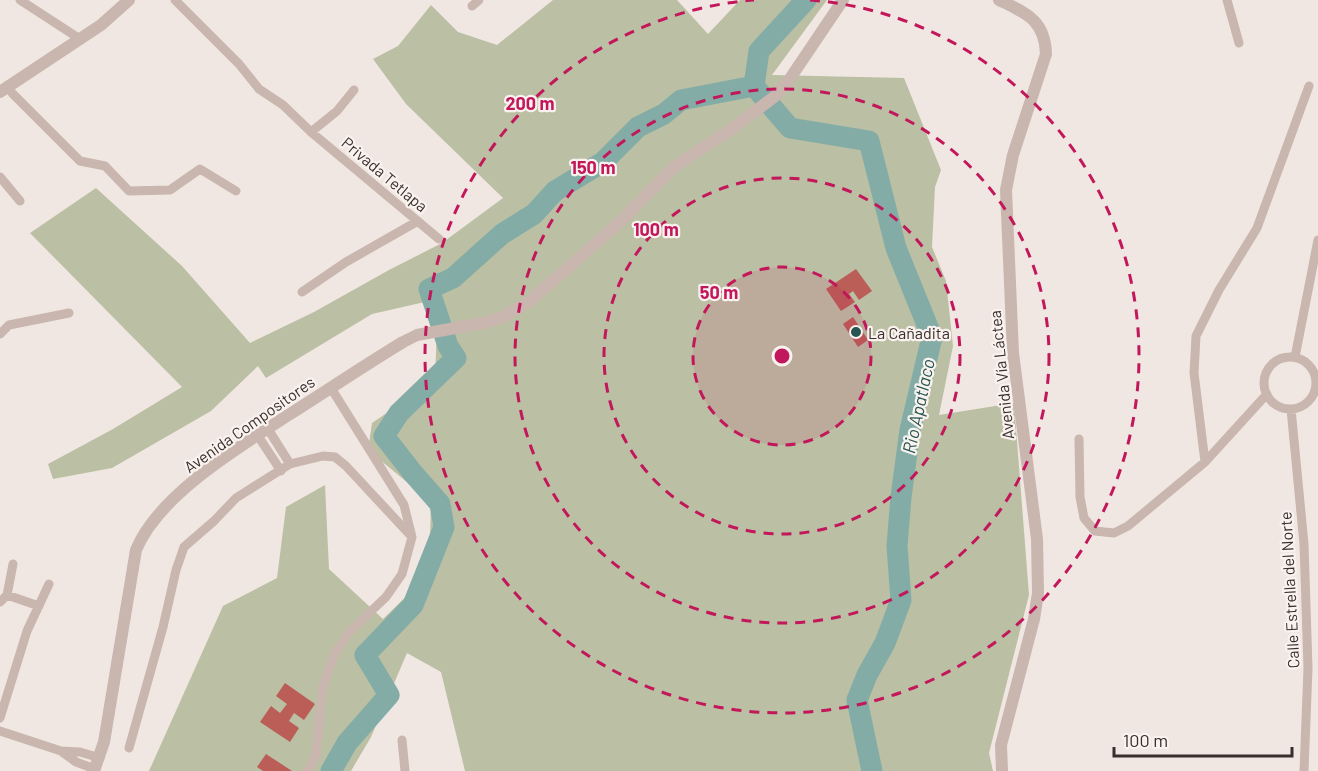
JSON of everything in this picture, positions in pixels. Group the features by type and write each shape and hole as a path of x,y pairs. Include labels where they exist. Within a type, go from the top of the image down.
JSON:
{"street":[{"path":"20,0 80,39"},
{"path":"129,0 100,25 4,89 18,99 80,161 105,166 129,191 170,190 200,169 236,191"},
{"name":"Privada Tetlapa","path":"175,0 239,64 259,89 283,105 311,132 439,239"},
{"name":"Avenida Compositores","path":"96,766 106,731 133,564 142,537 165,510 197,478 263,432 403,342 417,335 488,322 503,317 530,301 618,223 674,167 733,128 774,97 789,81 843,0"},
{"name":"Avenida Vía Láctea","path":"999,0 1034,19 1044,37 1046,54 1013,155 1006,190 1013,353 1036,539 1038,593 1029,639 1000,753 1002,771"},
{"path":"1227,0 1239,43"},
{"path":"1205,462 1194,373 1196,336 1219,291 1257,228 1309,86"},
{"path":"311,132 337,111 354,90"},
{"path":"0,177 20,201"},
{"path":"302,292 346,262 418,221"},
{"path":"1295,357 1318,240"},
{"path":"0,334 9,326 69,313"},
{"path":"1295,357 1308,364 1317,378 1316,387 1307,402 1291,409 1277,405 1267,394 1264,378 1272,364 1279,359 1295,357"},
{"path":"308,771 316,755 322,690 334,655 348,632 386,597 402,574 412,537 404,505 331,388"},
{"path":"1079,439 1080,497 1084,518 1095,531 1114,533 1128,526 1205,462 1267,394"},
{"name":"Calle Estrella del Norte","path":"1291,409 1304,556 1308,668 1304,771"},
{"path":"263,432 290,464"},
{"path":"263,432 281,471"},
{"path":"129,748 184,547 236,498 290,464 323,456 335,457 412,537"},
{"path":"14,564 4,598 39,606"},
{"path":"0,718 27,631 49,584"},
{"path":"0,731 61,751 80,752 96,766"},
{"path":"402,740 405,771"}],"green space":[{"path":"553,0 677,0 708,34 740,0 827,0 772,75 904,78 941,170 935,187 932,247 946,281 953,346 939,415 1014,403 1029,595 989,753 993,771 465,771 441,672 407,653 371,737 351,771 149,771 223,606 277,578 286,507 325,485 329,569 383,619 429,574 431,502 368,450 372,423 435,380 438,299 372,314 266,378 258,366 211,411 112,468 53,479 48,464 113,429 182,387 30,233 96,188 182,266 250,343 314,312 442,243 503,198 406,104 373,59 398,46 431,5 458,32 497,45"}],"building":[{"path":"856,269 872,291 859,300 853,291 849,294 855,302 841,311 826,289"},
{"name":"La Cañadita","path":"853,317 868,340 858,347 843,324"},
{"path":"285,683 315,704 304,720 294,713 289,721 299,728 290,742 260,722 271,706 280,713 287,704 276,696"},
{"path":"266,754 292,771 263,771 257,767"}],"waterway":[{"name":"Rio Apatlaco","path":"806,0 759,51 754,86 790,128 869,141 896,248 932,337 910,430 901,497 897,546 901,600 885,643 867,675 857,700 872,771"},
{"path":"331,771 347,743 389,695 365,655 413,605 444,527 440,504 384,436 399,413 456,358 448,346 429,289 453,278 502,234 534,214 555,191 603,162 638,127 664,114 681,100 754,86"}],"place":[{"name":"La Cañadita","path":"856,332"}]}
